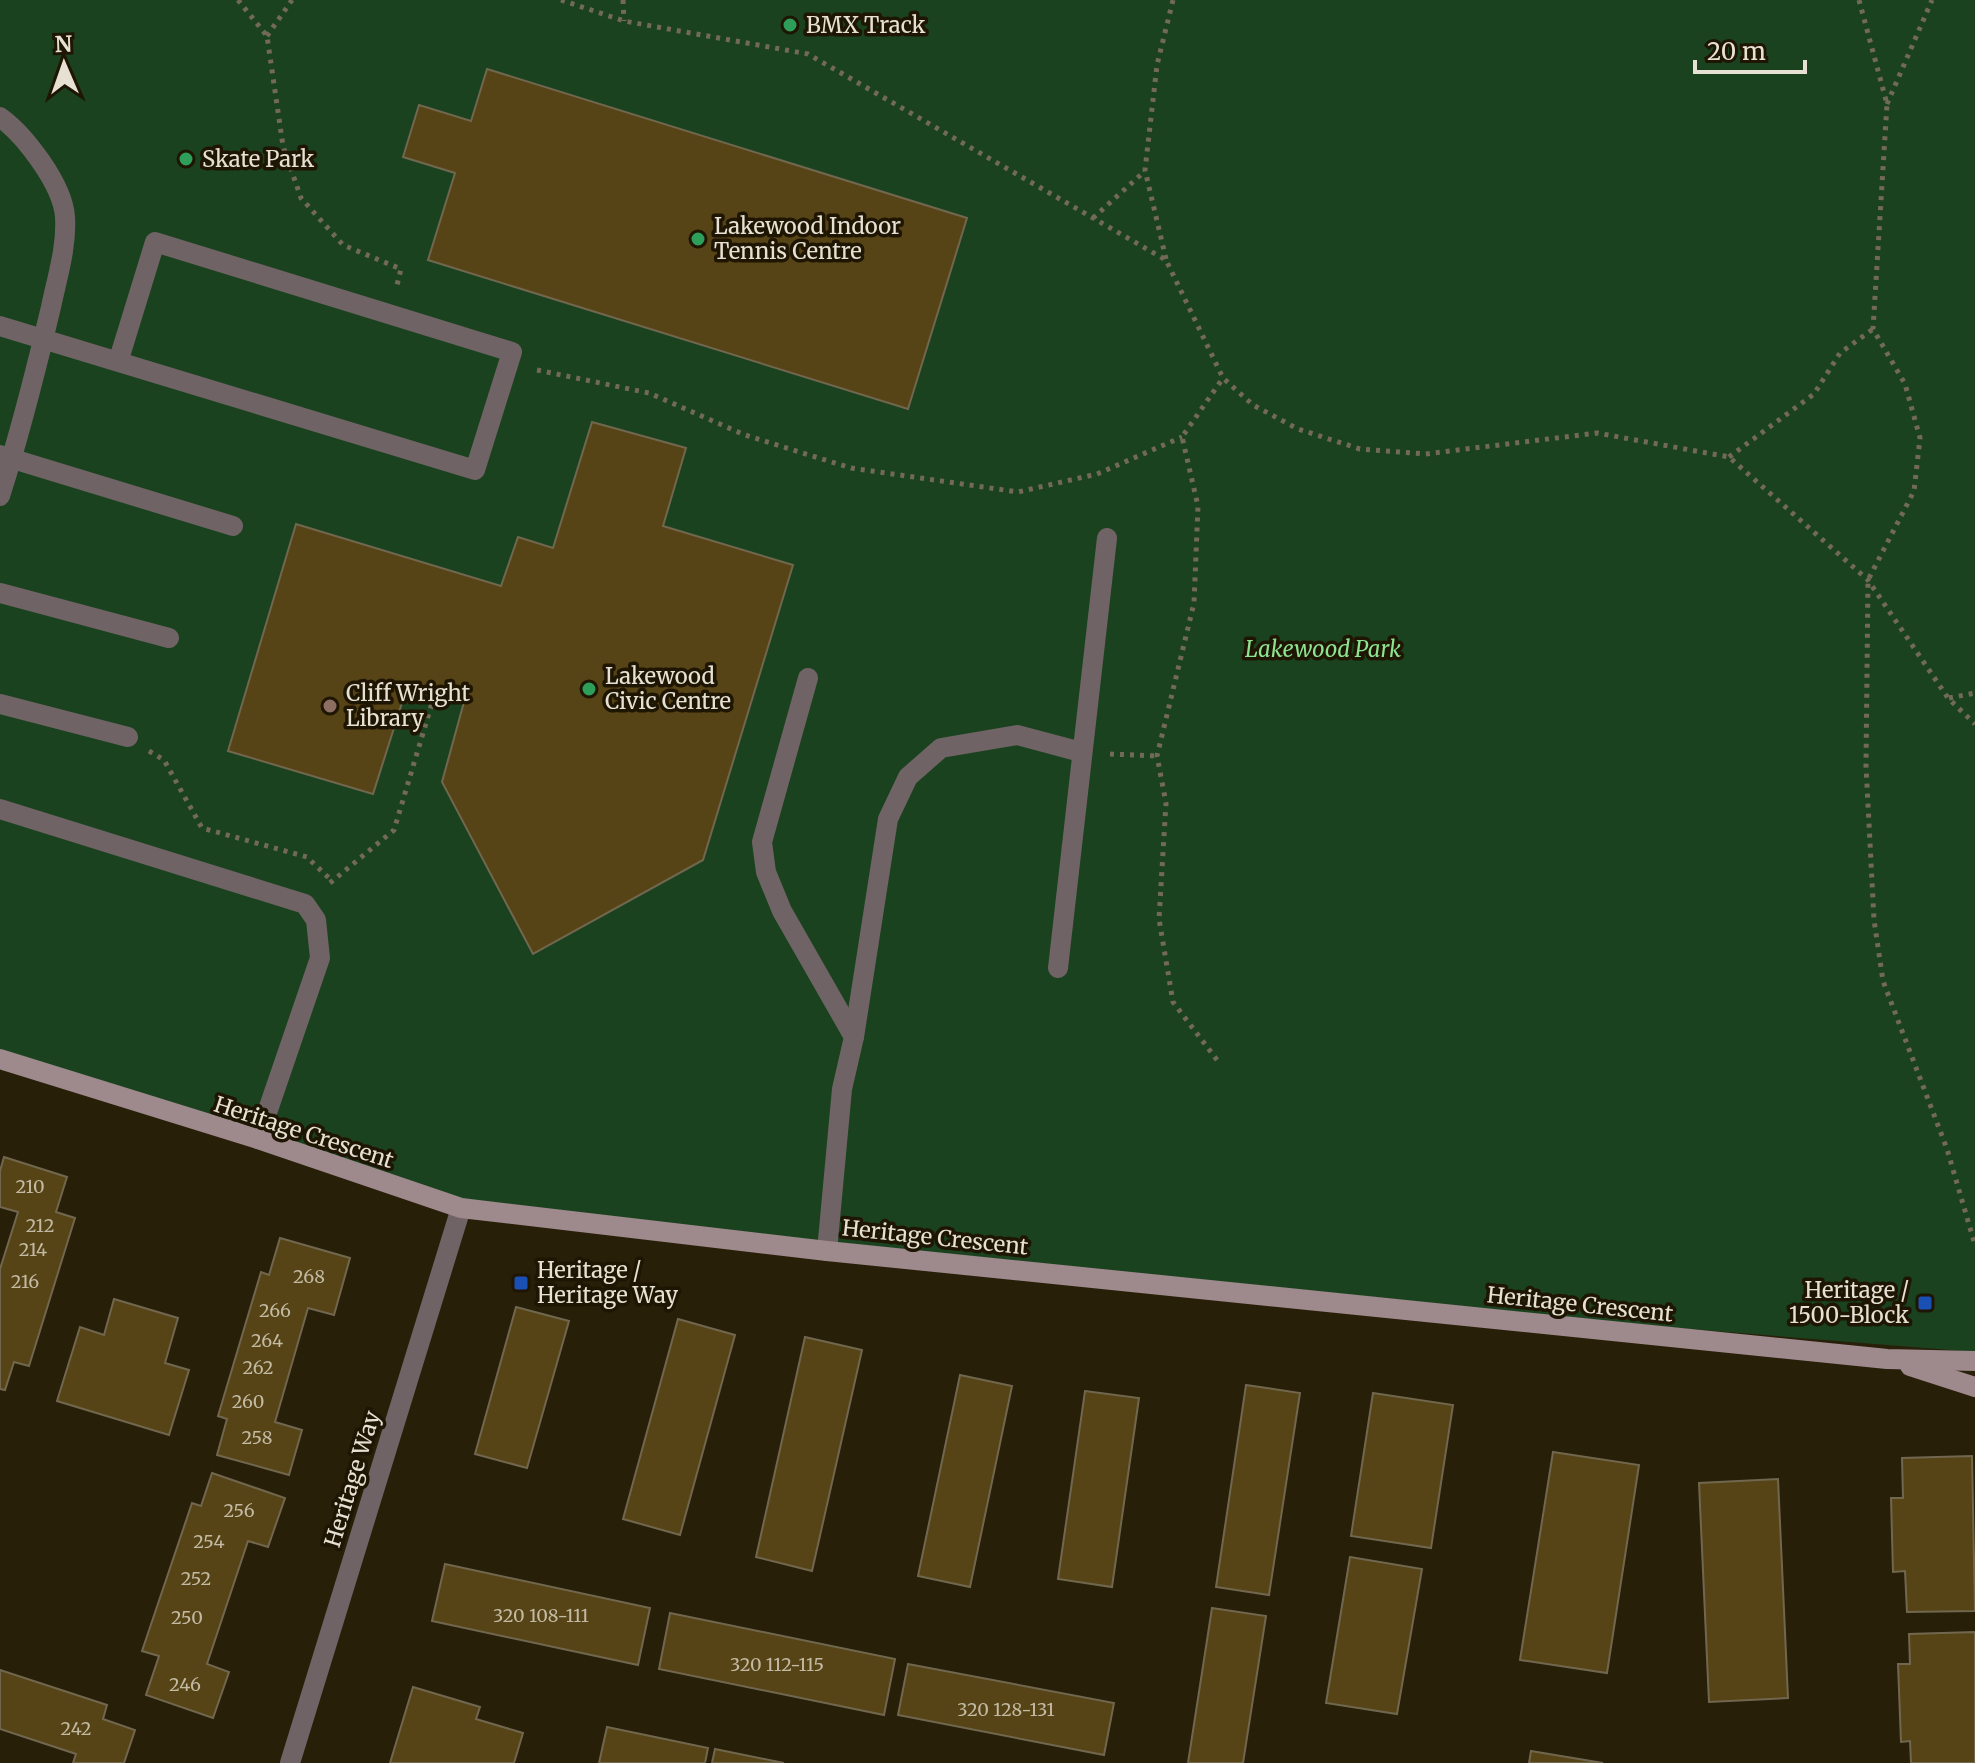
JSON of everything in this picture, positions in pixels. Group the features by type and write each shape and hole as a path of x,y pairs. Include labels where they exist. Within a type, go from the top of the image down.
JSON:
{"street":[{"path":"0,117 19,130 47,172 65,215 62,258 43,338 6,457 0,496"},
{"path":"0,326 119,359 475,470 512,352 155,242 119,359"},
{"path":"6,457 233,526"},
{"path":"1058,968 1107,538"},
{"path":"0,593 169,638"},
{"path":"808,678 762,842 766,872 782,911 854,1037"},
{"path":"0,704 128,737"},
{"path":"827,1251 842,1089 854,1037 888,819 908,777 941,748 1017,735 1081,752"},
{"path":"0,809 305,904 316,920 320,958 258,1139"},
{"name":"Heritage Crescent","path":"0,1059 258,1139 461,1208 827,1251 1887,1359 1975,1361"},
{"name":"Heritage Way","path":"290,1763 461,1208"},
{"name":"Heritage Crescent","path":"1887,1359 1975,1387"}],"path":[{"path":"238,0 267,36 283,146 301,198 343,245 401,269 390,313"},
{"path":"267,36 292,0"},
{"path":"561,0 624,21 808,54 1166,260"},
{"path":"623,0 624,21"},
{"path":"1173,0 1157,65 1145,170 1166,260 1223,378 1253,405 1298,429 1360,449 1425,454 1597,433 1729,457 1868,580 1948,698 1975,724"},
{"path":"1859,0 1887,104 1873,329 1905,384 1920,438 1914,491 1868,580 1866,766 1874,920 1883,981 1947,1149 1975,1245"},
{"path":"1887,104 1932,0"},
{"path":"1093,218 1145,170"},
{"path":"1729,457 1814,394 1840,353 1873,329"},
{"path":"508,364 649,393 745,435 851,468 1018,492 1097,474 1182,437 1223,378"},
{"path":"1182,437 1198,506 1194,603 1157,756 1166,803 1159,919 1173,1002 1217,1060"},
{"path":"305,904 394,830 435,693"},
{"path":"1948,698 1975,693"},
{"path":"128,737 164,760 202,828 307,857 332,881"},
{"path":"1081,752 1157,756"}],"green space":[{"name":"Lakewood Park","path":"0,0 1975,0 1975,1352 1203,1290 498,1213 0,1059"}],"building":[{"name":"Lakewood Indoor Tennis Centre","path":"487,69 967,218 908,409 428,260 455,173 403,157 419,105 471,121"},
{"name":"Lakewood Civic Centre","path":"592,422 686,448 663,526 793,565 703,860 533,954 442,782 464,702 408,684 373,794 228,751 296,524 501,586 518,537 553,548"},
{"path":"4,1157 67,1177 56,1212 75,1218 29,1366 14,1362 5,1390 0,1389 0,1269 18,1212 0,1207 0,1171"},
{"path":"280,1238 350,1258 334,1315 308,1308 275,1422 302,1430 289,1475 217,1455 227,1419 218,1416 261,1272 269,1275"},
{"path":"114,1299 178,1318 165,1363 189,1370 169,1435 57,1401 80,1327 104,1335"},
{"path":"516,1307 569,1321 527,1468 475,1454"},
{"path":"678,1319 735,1335 680,1535 623,1519"},
{"path":"805,1337 862,1350 812,1571 756,1557"},
{"path":"960,1375 1012,1386 970,1587 918,1576"},
{"path":"1246,1385 1300,1393 1269,1595 1216,1587"},
{"path":"1085,1391 1139,1398 1112,1587 1058,1579"},
{"path":"1373,1393 1453,1405 1431,1548 1351,1536"},
{"path":"1553,1452 1639,1465 1607,1673 1520,1660"},
{"path":"1972,1456 1975,1611 1907,1612 1905,1571 1893,1572 1891,1498 1903,1498 1902,1458"},
{"path":"212,1473 285,1498 268,1547 248,1541 207,1664 229,1672 213,1718 146,1695 159,1656 142,1651 192,1503 201,1506"},
{"path":"1778,1479 1788,1698 1709,1702 1699,1483"},
{"path":"1350,1557 1422,1569 1397,1714 1326,1703"},
{"path":"445,1564 650,1608 638,1665 432,1621"},
{"path":"1212,1608 1266,1616 1243,1763 1188,1763"},
{"path":"670,1613 895,1659 884,1715 659,1669"},
{"path":"1975,1632 1975,1763 1911,1763 1910,1741 1901,1742 1898,1664 1910,1664 1909,1634"},
{"path":"908,1664 1114,1703 1104,1755 898,1715"},
{"path":"0,1670 107,1705 103,1719 135,1730 124,1763 73,1763 76,1754 0,1729"},
{"path":"413,1687 480,1707 476,1719 523,1733 514,1763 390,1763"},
{"path":"607,1727 708,1748 705,1763 599,1763"},
{"path":"715,1749 784,1763 712,1763"},
{"path":"1531,1751 1603,1763 1529,1763"}],"place":[{"name":"BMX Track","path":"790,25"},
{"name":"Skate Park","path":"186,159"},
{"name":"Lakewood Indoor Tennis Centre","path":"698,239"},
{"name":"Lakewood Civic Centre","path":"589,689"},
{"name":"Cliff Wright Library","path":"330,706"},
{"name":"Heritage / Heritage Way","path":"521,1283"},
{"name":"Heritage / 1500-Block","path":"1925,1303"}]}
